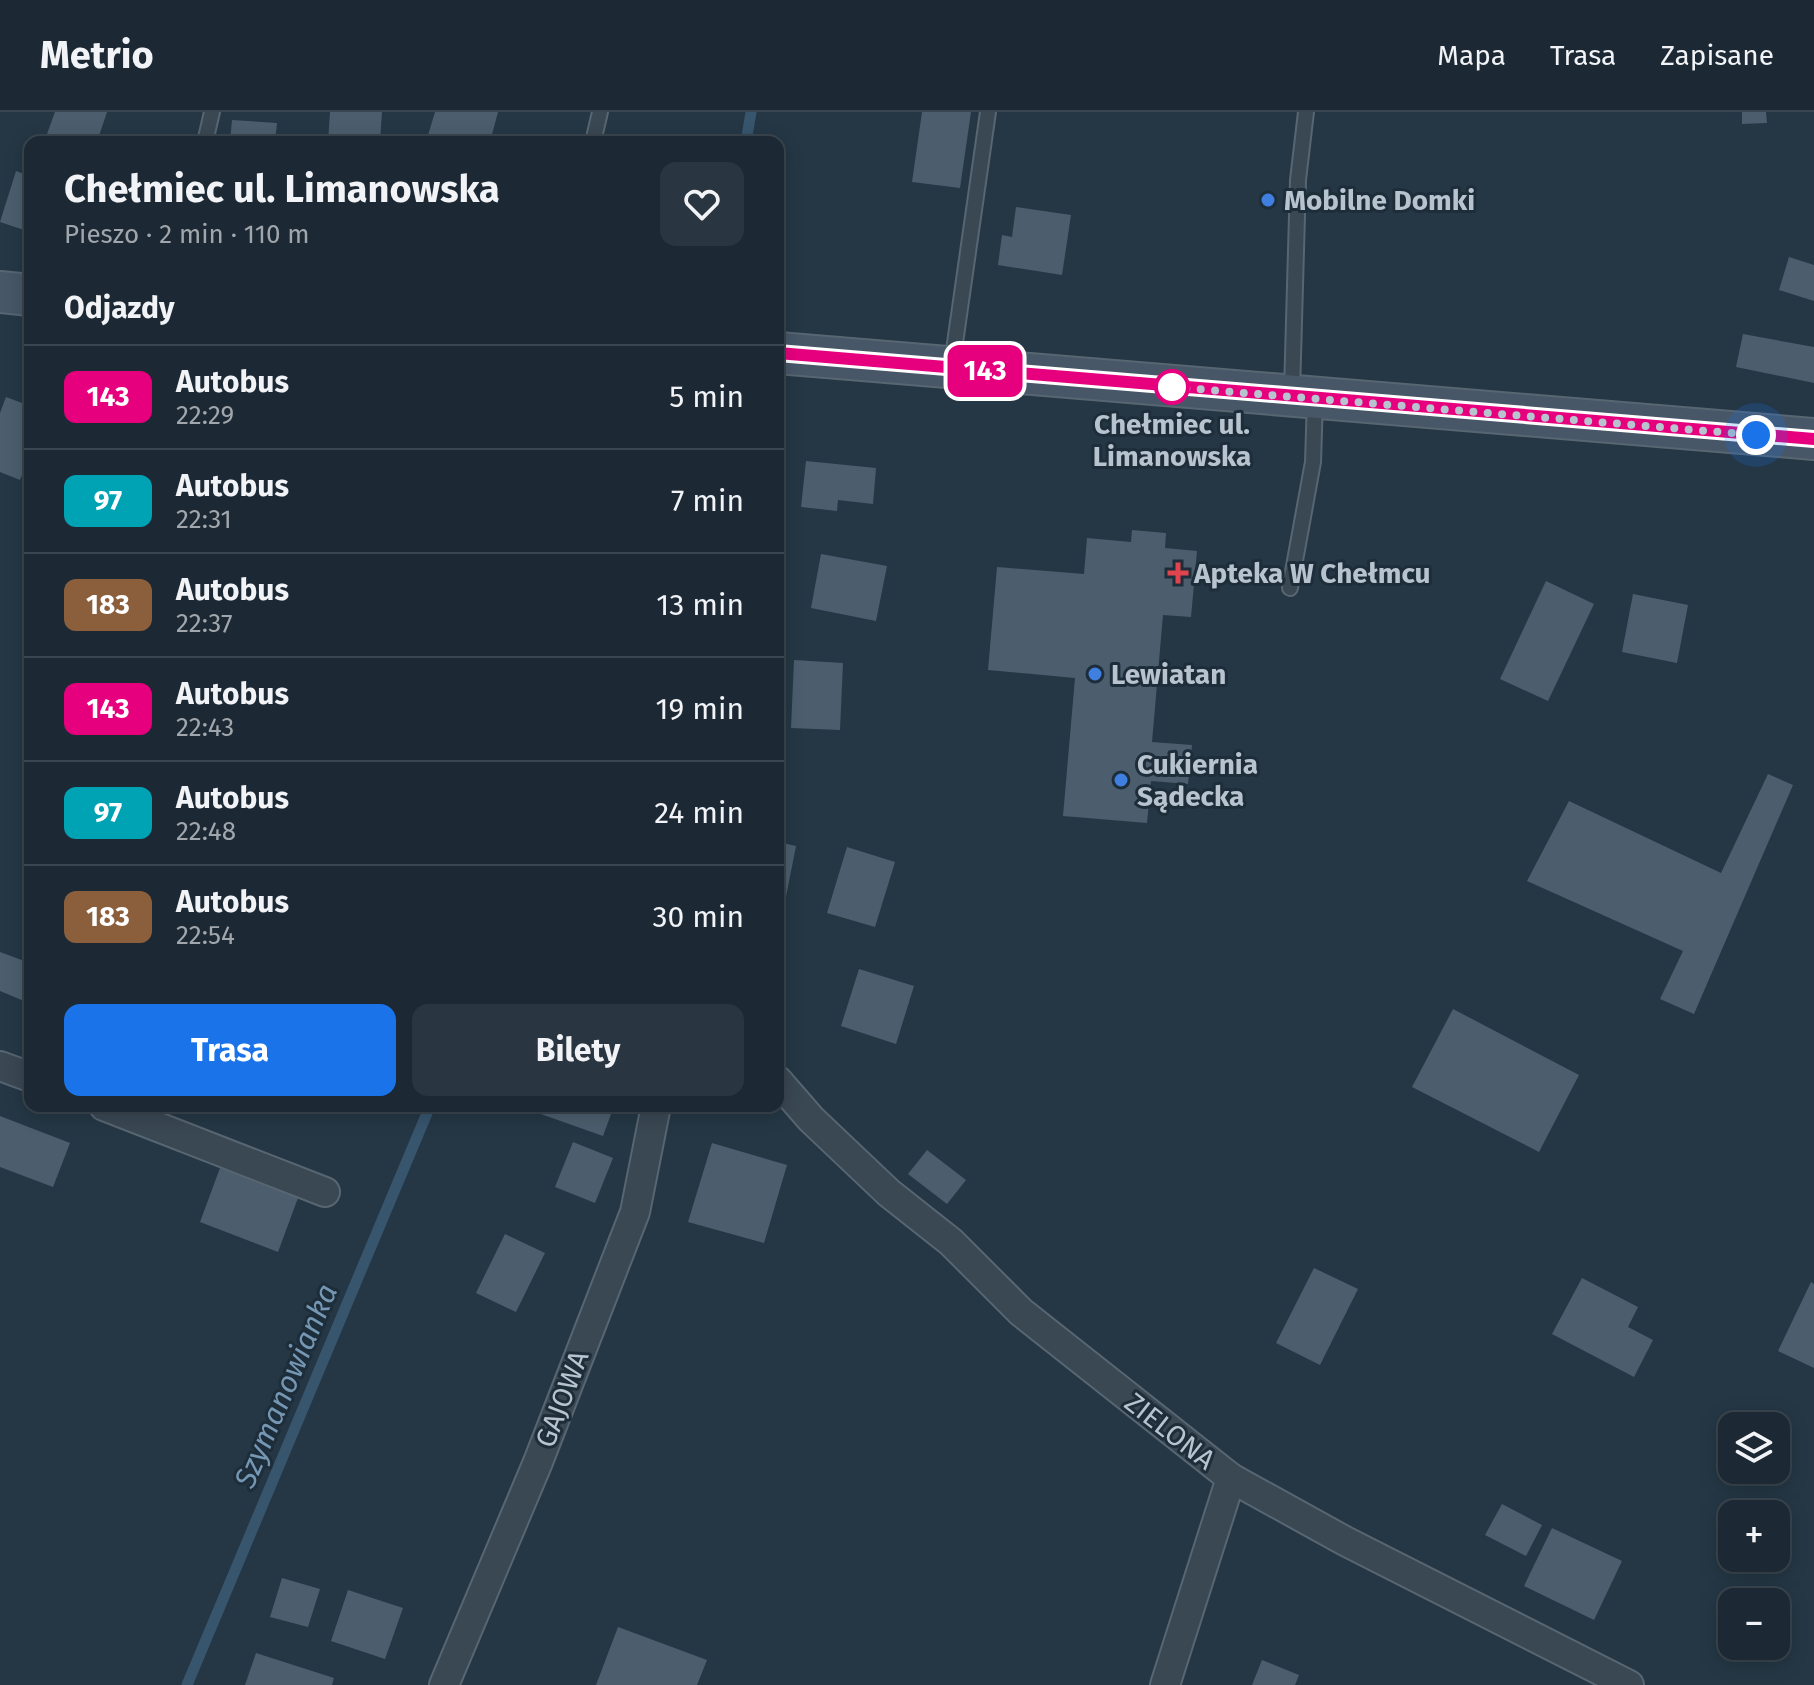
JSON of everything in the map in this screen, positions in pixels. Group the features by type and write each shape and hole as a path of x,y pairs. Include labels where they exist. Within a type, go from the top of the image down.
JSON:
{"main road":[{"path":"0,292 24,294"},
{"path":"784,354 1814,439"}],"street":[{"path":"0,1066 24,1075"},
{"name":"ZIELONA","path":"784,1088 811,1119 867,1172 951,1242 1021,1312 1231,1478 1345,1541 1629,1685"},
{"path":"119,1112 325,1192"},
{"name":"GAJOWA","path":"444,1685 538,1462 635,1212 655,1112"},
{"path":"1165,1685 1231,1478"}],"lane":[{"path":"206,136 212,112"},
{"path":"594,136 600,112"},
{"path":"951,369 988,112"},
{"path":"1290,588 1313,462 1304,398 1298,180 1306,112"}],"building":[{"path":"55,112 107,112 99,136 47,134"},
{"path":"330,112 382,112 380,136 328,136"},
{"path":"435,112 498,112 492,136 428,136"},
{"path":"922,112 971,112 960,188 912,182"},
{"path":"1742,112 1766,112 1767,123 1742,124"},
{"path":"232,120 277,123 276,136 231,136"},
{"path":"16,171 24,174 24,230 0,222"},
{"path":"1016,207 1071,215 1062,275 998,265 1002,235 1012,237"},
{"path":"1789,257 1814,265 1814,301 1779,290"},
{"path":"1743,334 1814,347 1814,383 1736,367"},
{"path":"6,397 24,404 24,470 20,480 0,472 0,413"},
{"path":"806,461 876,468 873,504 838,500 837,511 801,507"},
{"name":"Lewiatan","path":"1132,530 1166,533 1165,548 1197,551 1191,617 1163,615 1152,742 1192,745 1188,784 1151,781 1147,823 1063,816 1075,678 988,670 997,567 1084,574 1087,538 1131,542"},
{"path":"821,554 887,566 876,621 811,608"},
{"path":"1546,581 1594,604 1548,701 1500,679"},
{"path":"1633,594 1688,605 1677,663 1622,652"},
{"path":"794,660 843,663 840,730 791,728"},
{"path":"1768,774 1793,785 1694,1014 1660,999 1683,951 1527,881 1569,801 1721,873"},
{"path":"784,843 796,846 784,907"},
{"path":"847,847 895,862 875,927 827,913"},
{"path":"0,952 24,961 24,1001 0,991"},
{"path":"859,969 914,986 896,1044 841,1026"},
{"path":"1453,1009 1579,1075 1539,1152 1412,1087"},
{"path":"535,1112 612,1112 603,1136"},
{"path":"0,1116 70,1143 53,1187 0,1167"},
{"path":"573,1142 613,1158 595,1203 555,1187"},
{"path":"712,1143 787,1165 764,1243 688,1222"},
{"path":"927,1150 966,1180 947,1204 908,1174"},
{"path":"220,1168 298,1198 278,1252 200,1222"},
{"path":"505,1234 545,1253 516,1312 476,1293"},
{"path":"1314,1268 1358,1289 1320,1365 1276,1343"},
{"path":"1582,1278 1638,1307 1628,1327 1653,1340 1634,1377 1552,1334"},
{"path":"1811,1282 1814,1284 1814,1368 1778,1351"},
{"path":"1502,1504 1542,1525 1526,1556 1485,1535"},
{"path":"1552,1528 1622,1561 1594,1620 1524,1586"},
{"path":"282,1578 320,1589 308,1627 270,1617"},
{"path":"348,1590 403,1608 385,1659 331,1641"},
{"path":"618,1627 707,1660 697,1685 596,1685"},
{"path":"256,1653 334,1678 332,1685 245,1685"},
{"path":"1262,1660 1299,1675 1295,1685 1252,1685"}],"waterway":[{"name":"Szymanowianka","path":"747,136 751,112"},
{"name":"Szymanowianka","path":"187,1685 427,1112"}],"bus line":[{"name":"143","path":"784,354 1814,439"}],"place":[{"name":"Mobilne Domki","path":"1268,200"},
{"name":"Chełmiec ul. Limanowska","path":"1172,387"},
{"name":"Apteka W Chełmcu","path":"1178,573"},
{"name":"Lewiatan","path":"1095,674"},
{"name":"Cukiernia Sądecka","path":"1121,780"}],"route":[{"path":"1172,387 1756,435"}]}
